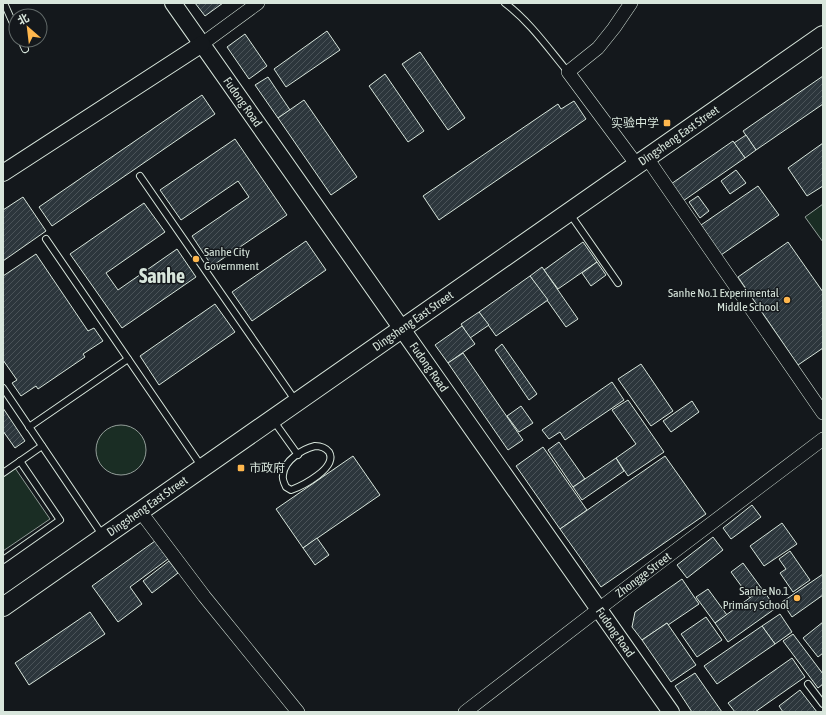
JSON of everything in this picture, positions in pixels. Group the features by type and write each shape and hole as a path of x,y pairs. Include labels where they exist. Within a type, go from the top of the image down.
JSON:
{"main road":[{"name":"Dingsheng East Street","path":"3,607 823,35"}],"street":[{"name":"Fudong Road","path":"173,3 671,712"},
{"path":"3,174 202,44 258,3"},
{"path":"631,3 598,48 568,72 642,161 823,413"},
{"name":"Zhongge Street","path":"465,712 823,440"},
{"path":"140,511 204,596 298,712"}],"lane":[{"path":"504,3 529,25 568,72"},
{"path":"140,176 296,402"},
{"path":"569,212 618,283"},
{"path":"46,239 202,468"},
{"path":"29,427 128,359"},
{"path":"3,388 104,536"},
{"path":"273,419 298,454"},
{"path":"3,473 42,446"},
{"path":"320,446 325,448 328,452 331,461 318,476 291,490 286,487 283,473 290,460 298,454 310,447 320,446"},
{"path":"3,560 60,520 20,461"},
{"path":"808,684 823,704"}],"green space":[{"path":"823,204 823,242 805,217"},
{"path":"121,425 130,427 141,436 146,450 144,459 135,470 121,475 112,473 101,464 96,450 98,441 107,430"},
{"path":"15,468 50,519 3,551 3,477"}],"building":[{"path":"195,3 223,3 205,16"},
{"path":"327,31 340,50 286,87 274,69"},
{"path":"245,34 267,66 249,79 227,47"},
{"path":"420,52 465,118 448,130 402,64"},
{"path":"385,74 424,131 408,142 369,86"},
{"path":"823,76 823,104 756,150 743,131"},
{"path":"268,77 290,110 278,118 255,85"},
{"path":"202,95 215,114 52,226 39,207"},
{"path":"304,100 357,177 331,195 278,118"},
{"path":"574,101 586,119 439,220 423,196 558,104 561,109"},
{"path":"746,135 756,150 745,158 734,143"},
{"path":"235,139 287,215 212,266 192,236 249,197 238,181 181,220 160,190"},
{"path":"733,141 745,158 683,201 671,184"},
{"path":"823,143 823,186 807,196 788,168"},
{"path":"736,170 746,183 730,194 721,181"},
{"path":"758,186 779,215 721,255 701,225"},
{"path":"698,196 709,211 700,218 689,202"},
{"path":"23,197 46,231 3,261 3,210"},
{"path":"144,203 165,232 106,273 118,290 177,249 196,277 122,328 70,254"},
{"path":"306,241 326,270 252,321 232,292"},
{"path":"583,242 597,262 558,289 544,270"},
{"path":"788,242 823,292 823,348 798,365 738,277"},
{"path":"36,254 88,331 94,328 103,341 83,354 85,357 38,389 36,386 21,396 12,383 17,380 3,360 3,276"},
{"path":"597,262 606,275 591,286 582,273"},
{"path":"542,267 578,319 566,327 530,276"},
{"path":"530,276 548,300 496,336 479,312"},
{"path":"215,304 235,332 159,385 140,356"},
{"path":"479,312 489,325 470,338 461,324"},
{"path":"462,326 475,344 448,363 435,345"},
{"path":"502,344 537,394 529,400 495,350"},
{"path":"463,353 523,440 508,450 448,363"},
{"path":"641,364 673,411 651,426 618,379"},
{"path":"612,382 624,400 565,440 560,432 549,439 542,430"},
{"path":"628,400 664,452 628,476 616,458 636,444 612,410"},
{"path":"692,401 699,412 671,432 663,421"},
{"path":"521,406 533,423 519,432 507,416"},
{"path":"3,408 25,441 15,448 3,431"},
{"path":"559,442 585,479 573,487 548,450"},
{"path":"543,447 587,510 560,529 516,466"},
{"path":"353,456 380,495 303,548 276,509"},
{"path":"665,456 706,514 601,587 560,529"},
{"path":"616,458 624,471 582,500 573,487"},
{"path":"752,505 761,517 731,539 723,528"},
{"path":"782,523 797,544 764,566 750,546"},
{"path":"713,537 723,550 687,578 677,565"},
{"path":"317,538 329,555 315,565 303,548"},
{"path":"155,541 168,559 130,587 142,604 118,622 92,586"},
{"path":"790,551 810,580 793,592 780,573 786,569 779,559"},
{"path":"169,561 178,573 152,593 143,581"},
{"path":"743,563 762,589 750,598 731,572"},
{"path":"823,574 823,595 792,617 782,602"},
{"path":"682,579 699,604 668,625 667,623 642,640 632,627 635,612"},
{"path":"708,589 727,615 715,623 696,597"},
{"path":"762,589 776,608 728,642 715,623"},
{"path":"90,612 105,634 29,685 15,663"},
{"path":"780,614 792,632 775,644 762,626"},
{"path":"706,617 722,640 697,657 681,634"},
{"path":"823,622 823,653 818,657 803,638"},
{"path":"667,623 696,665 671,682 642,640"},
{"path":"762,626 775,644 717,684 704,666"},
{"path":"793,634 823,674 823,684 818,688 783,641"},
{"path":"792,658 805,677 755,712 735,712 728,703"},
{"path":"695,673 722,712 692,712 675,686"},
{"path":"800,690 817,712 783,712 779,706"}],"place":[{"name":"实验中学","path":"667,123"},
{"name":"Sanhe City Government","path":"196,259"},
{"name":"Sanhe No.1 Experimental Middle School","path":"787,300"},
{"name":"市政府","path":"241,468"},
{"name":"Sanhe No.1 Primary School","path":"797,598"}],"district":[{"name":"Sanhe","path":"162,276"}]}
